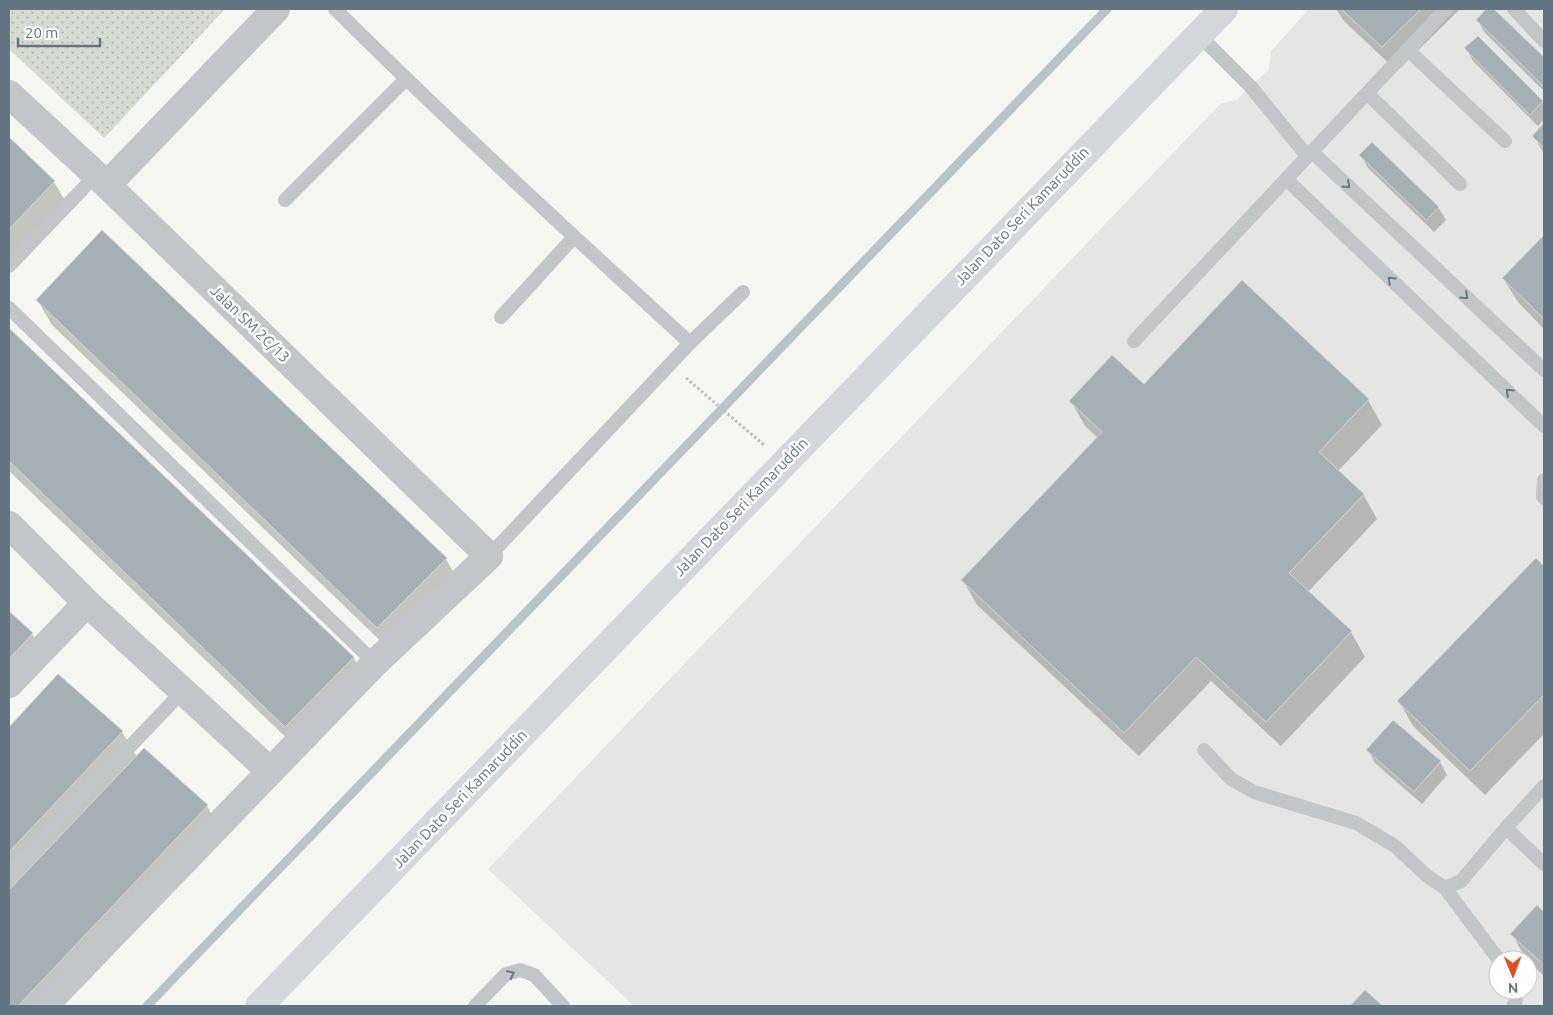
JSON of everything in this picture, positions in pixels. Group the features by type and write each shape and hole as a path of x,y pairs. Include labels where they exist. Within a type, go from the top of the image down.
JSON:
{"street":[{"path":"101,180 276,9"},
{"name":"Jalan Dato Seri Kamaruddin","path":"259,1006 1224,9"},
{"name":"Jalan SM 2C/13","path":"9,94 101,180 489,556"},
{"path":"9,525 87,603 270,771"},
{"path":"44,1006 375,664 489,556"},
{"path":"9,684 87,603"}],"lane":[{"path":"335,9 406,79 690,343"},
{"path":"1134,341 1446,9"},
{"path":"1514,9 1544,40"},
{"path":"1199,34 1251,87 1309,154 1544,370"},
{"path":"1408,50 1506,141"},
{"path":"285,200 406,79"},
{"path":"1367,93 1460,184"},
{"path":"1286,179 1544,426"},
{"path":"9,266 101,180"},
{"path":"502,316 574,237"},
{"path":"489,556 690,343 743,292"},
{"path":"9,308 375,664"},
{"path":"1544,480 1544,498"},
{"path":"9,873 184,692"},
{"path":"1204,750 1230,779 1254,792 1356,824 1395,846 1427,876 1445,888 1492,950"},
{"path":"1445,888 1461,882 1544,786"},
{"path":"1506,828 1544,864"},
{"path":"475,1006 506,974 520,970 534,975 564,1006"}],"path":[{"path":"701,391 750,433"}],"shaded area":[{"path":"9,9 225,9 104,138 9,49"},
{"path":"1309,9 1544,9 1544,1006 634,1006 488,869 1220,104 1238,99 1269,69 1271,51"}],"building":[{"path":"1341,9 1421,9 1382,47"},
{"path":"1486,9 1494,9 1544,57 1544,87 1476,20"},
{"path":"1478,36 1543,101 1530,115 1464,48"},
{"path":"1544,123 1544,148 1532,136"},
{"path":"9,137 55,181 9,229"},
{"path":"1372,142 1439,207 1426,220 1359,155"},
{"path":"102,230 447,558 377,628 36,300"},
{"path":"1544,235 1544,319 1502,278"},
{"path":"1242,280 1369,399 1319,452 1364,494 1289,573 1352,631 1266,722 1196,657 1124,733 961,580 1102,432 1069,401 1112,355 1144,384"},
{"path":"9,328 354,657 285,727 9,461"},
{"path":"1536,558 1544,566 1544,695 1470,771 1397,701"},
{"path":"9,611 33,633 9,659"},
{"path":"58,674 123,731 9,852 9,727"},
{"path":"1393,720 1441,761 1414,792 1366,750"},
{"path":"144,748 208,805 18,1006 9,1006 9,890"},
{"path":"1537,905 1544,912 1544,965 1538,960 1538,950 1528,950 1510,934"},
{"path":"1365,990 1383,1006 1350,1006"}],"waterway":[{"path":"147,1006 1107,9"}]}
